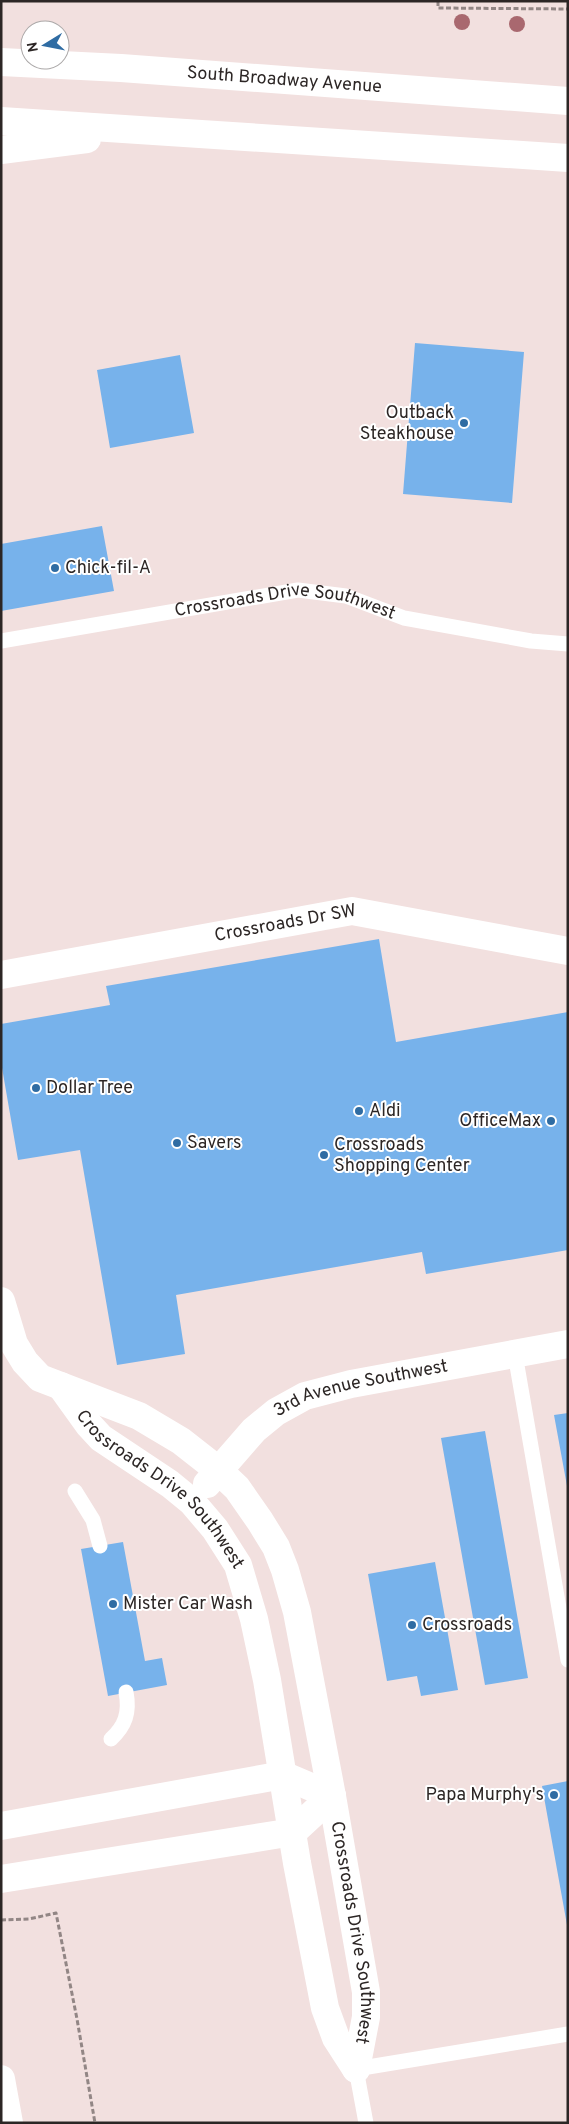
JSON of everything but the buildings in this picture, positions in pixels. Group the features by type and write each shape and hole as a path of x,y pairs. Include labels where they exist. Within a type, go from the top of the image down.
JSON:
{"street":[{"path":"1,48 20,51"},
{"path":"70,60 121,68"},
{"name":"South Broadway Avenue","path":"1,62 121,68 568,101"},
{"path":"1,121 568,158"},
{"path":"1,150 143,131"},
{"path":"536,155 568,170"},
{"name":"Crossroads Dr SW","path":"1,975 352,911 568,950"},
{"name":"Crossroads Drive Southwest","path":"1,1301 14,1344 25,1362 40,1378 113,1405 158,1426 218,1470 236,1488 276,1547 297,1612 332,1796 366,1992 366,2017 356,2069"},
{"name":"3rd Avenue Southwest","path":"192,1502 254,1430 283,1408 305,1396 351,1384 568,1344"},
{"name":"Crossroads Drive Southwest","path":"61,1386 89,1425 101,1438 170,1484 192,1502 215,1530 238,1565 246,1590 267,1680 324,2008 336,2038 356,2069"},
{"path":"1,1826 282,1775"},
{"name":"Crossroads Drive Southwest","path":"282,1775 332,1796"},
{"name":"Crossroads Drive Southwest","path":"292,1832 332,1796"},
{"path":"1,1879 292,1832"},
{"path":"1,2079 9,2123"}],"lane":[{"name":"Crossroads Drive Southwest","path":"1,641 298,590 346,596 404,618 531,641 568,644"},
{"path":"515,1354 568,1660"},
{"path":"75,1491 93,1520 100,1546"},
{"path":"111,1740 125,1723 127,1714 126,1692"},
{"path":"356,2069 568,2034"},
{"name":"Crossroads Drive Southwest","path":"356,2069 366,2123"}],"path":[{"path":"438,1 438,8 568,9"},
{"path":"1,1920 29,1919 56,1913 95,2123"}],"place":[{"name":"Outback Steakhouse","path":"464,423"},
{"name":"Chick-fil-A","path":"55,568"},
{"name":"Dollar Tree","path":"36,1088"},
{"name":"Aldi","path":"359,1111"},
{"name":"OfficeMax","path":"551,1121"},
{"name":"Savers","path":"177,1143"},
{"name":"Crossroads Shopping Center","path":"324,1155"},
{"name":"Mister Car Wash","path":"113,1604"},
{"name":"Crossroads","path":"412,1625"},
{"name":"Papa Murphy's","path":"554,1795"}]}
